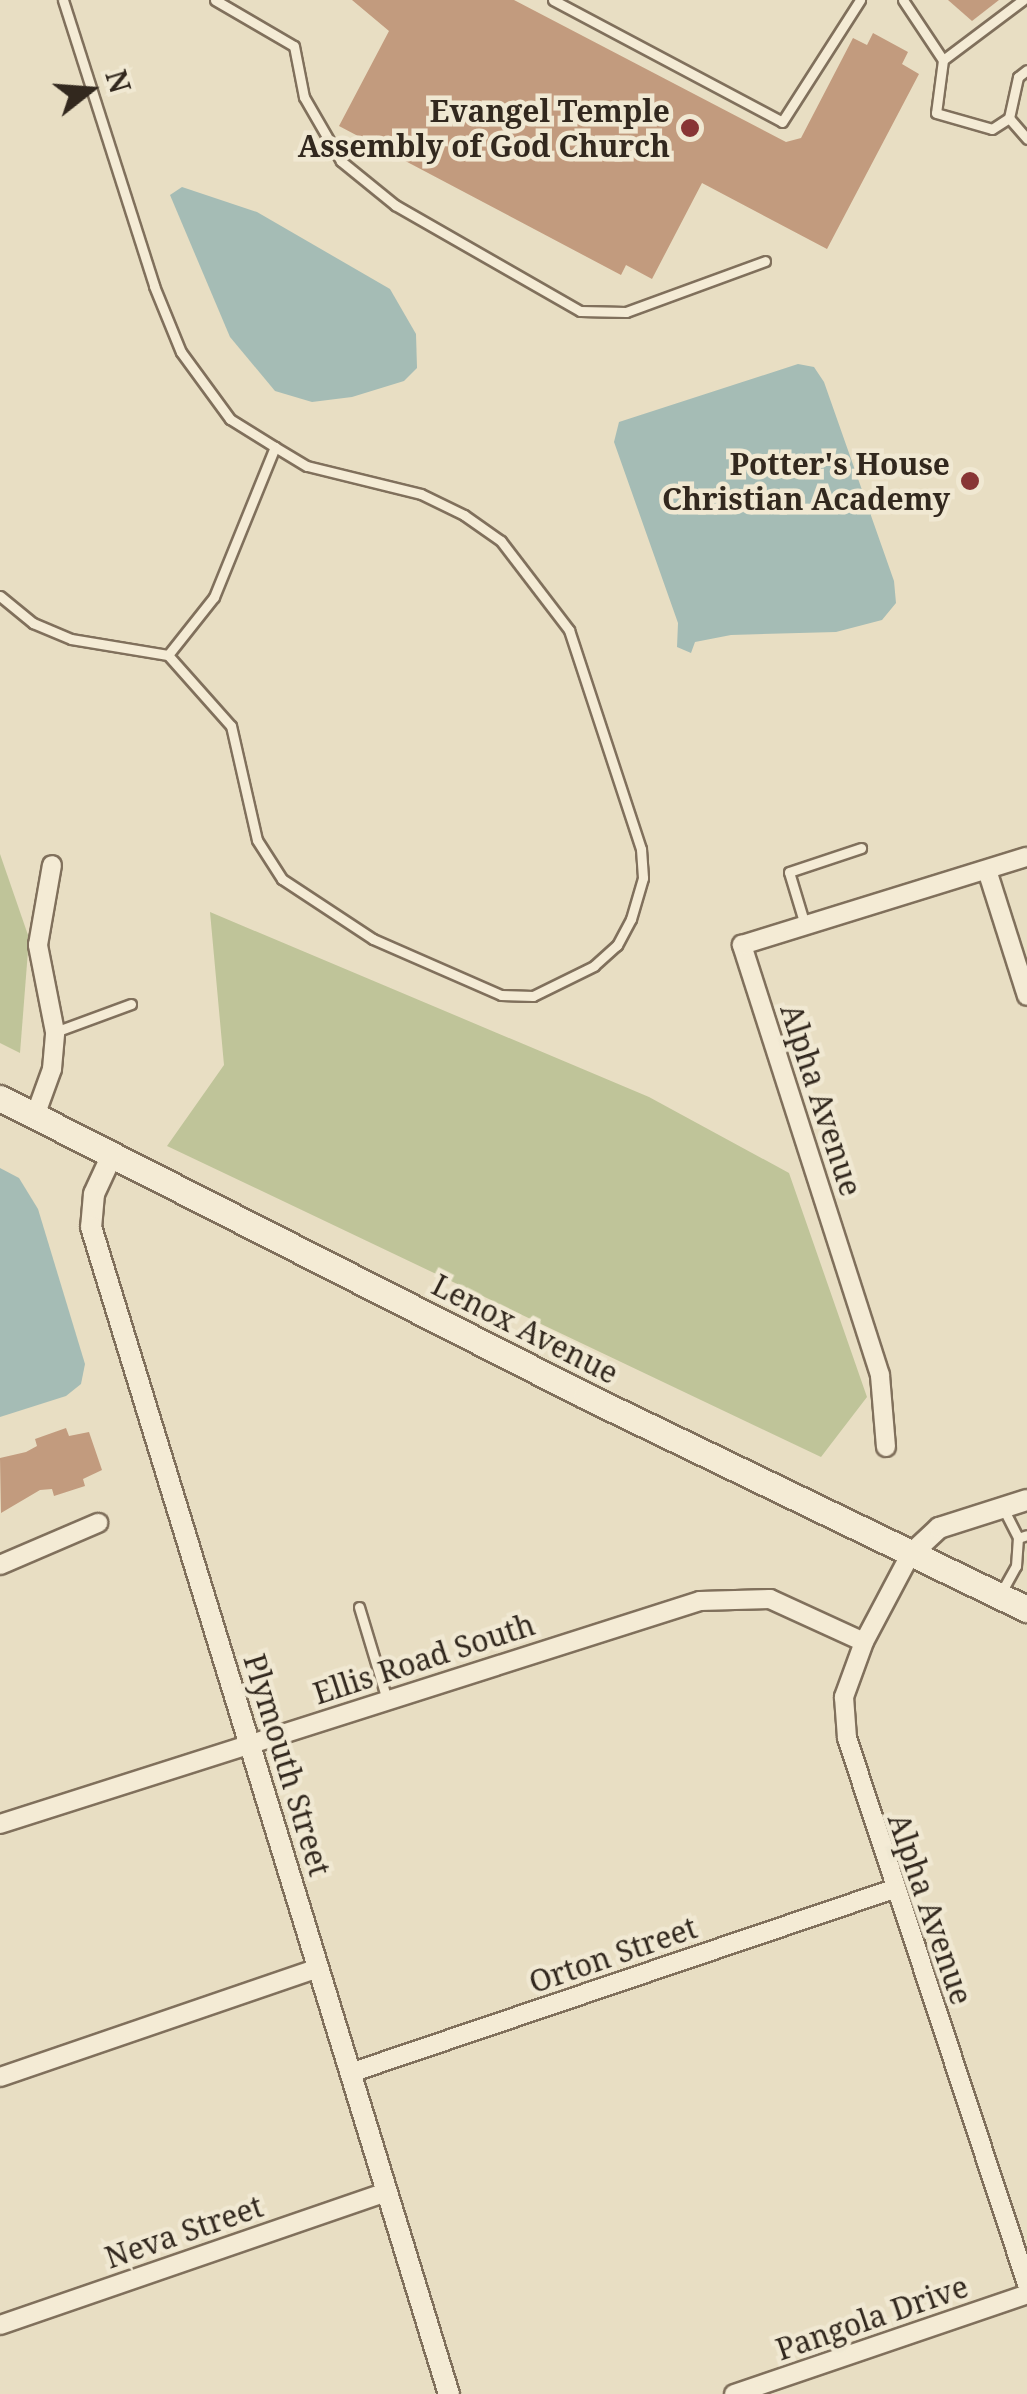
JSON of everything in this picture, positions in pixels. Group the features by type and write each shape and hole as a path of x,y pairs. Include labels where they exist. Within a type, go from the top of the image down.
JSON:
{"main road":[{"name":"Lenox Avenue","path":"0,1098 910,1556 1027,1609"}],"street":[{"path":"805,925 1027,856"},
{"path":"35,1116 52,1068 55,1032 38,945 52,865"},
{"path":"987,870 1027,996"},
{"name":"Alpha Avenue","path":"805,925 742,944 880,1375 886,1447"},
{"name":"Plymouth Street","path":"112,1155 94,1194 91,1227 449,2394"},
{"path":"910,1556 939,1528 1027,1500"},
{"path":"0,1564 98,1523"},
{"name":"Alpha Avenue","path":"910,1556 864,1642 844,1697 846,1738 1027,2284"},
{"name":"Ellis Road South","path":"0,1824 727,1596 770,1599 864,1642"},
{"name":"Orton Street","path":"350,2073 894,1888"},
{"path":"0,2077 318,1968"},
{"name":"Neva Street","path":"0,2325 387,2192"},
{"name":"Pangola Drive","path":"734,2394 1027,2294"}],"lane":[{"path":"0,596 34,623 71,639 168,655 231,726 258,840 282,880 316,908 501,994 533,996 559,986 617,945 644,878 642,849 569,630 502,542 464,515 421,494 306,466 230,420 182,352 62,0"},
{"path":"215,0 294,46 304,97 341,160 395,204 580,311 626,312 765,262"},
{"path":"553,0 782,122 860,0"},
{"path":"903,0 942,60 936,112 992,129 1008,118 1018,77 1027,70"},
{"path":"942,60 1023,0"},
{"path":"1008,118 1027,140"},
{"path":"168,655 214,597 275,447"},
{"path":"805,925 789,872 861,848"},
{"path":"55,1032 131,1004"},
{"path":"999,1596 1022,1568 1023,1537 1003,1508"},
{"path":"359,1607 387,1702"}],"green space":[{"path":"0,854 29,938 20,1053 0,1043"},
{"path":"210,912 649,1097 789,1173 867,1397 821,1457 167,1146 224,1065"}],"water":[{"path":"182,187 257,212 390,289 416,334 417,368 404,381 352,397 312,402 275,391 230,337 170,195"},
{"path":"798,364 814,367 824,382 894,581 896,603 882,620 836,632 731,635 695,642 691,653 677,647 678,623 614,442 619,422"},
{"path":"0,1168 19,1178 38,1209 85,1364 81,1384 66,1396 0,1417"}],"building":[{"path":"352,0 514,0 786,142 801,138 853,38 867,45 873,33 908,52 902,64 919,74 827,249 702,183 652,279 626,265 621,275 339,126 389,31"},
{"path":"948,0 999,0 972,21"},
{"path":"66,1428 69,1436 89,1432 102,1470 83,1479 85,1486 54,1496 52,1489 40,1490 1,1513 0,1458 26,1452 37,1446 35,1439"}],"place":[{"name":"Evangel Temple Assembly of God Church","path":"690,128"},
{"name":"Potter's House Christian Academy","path":"970,481"}]}
